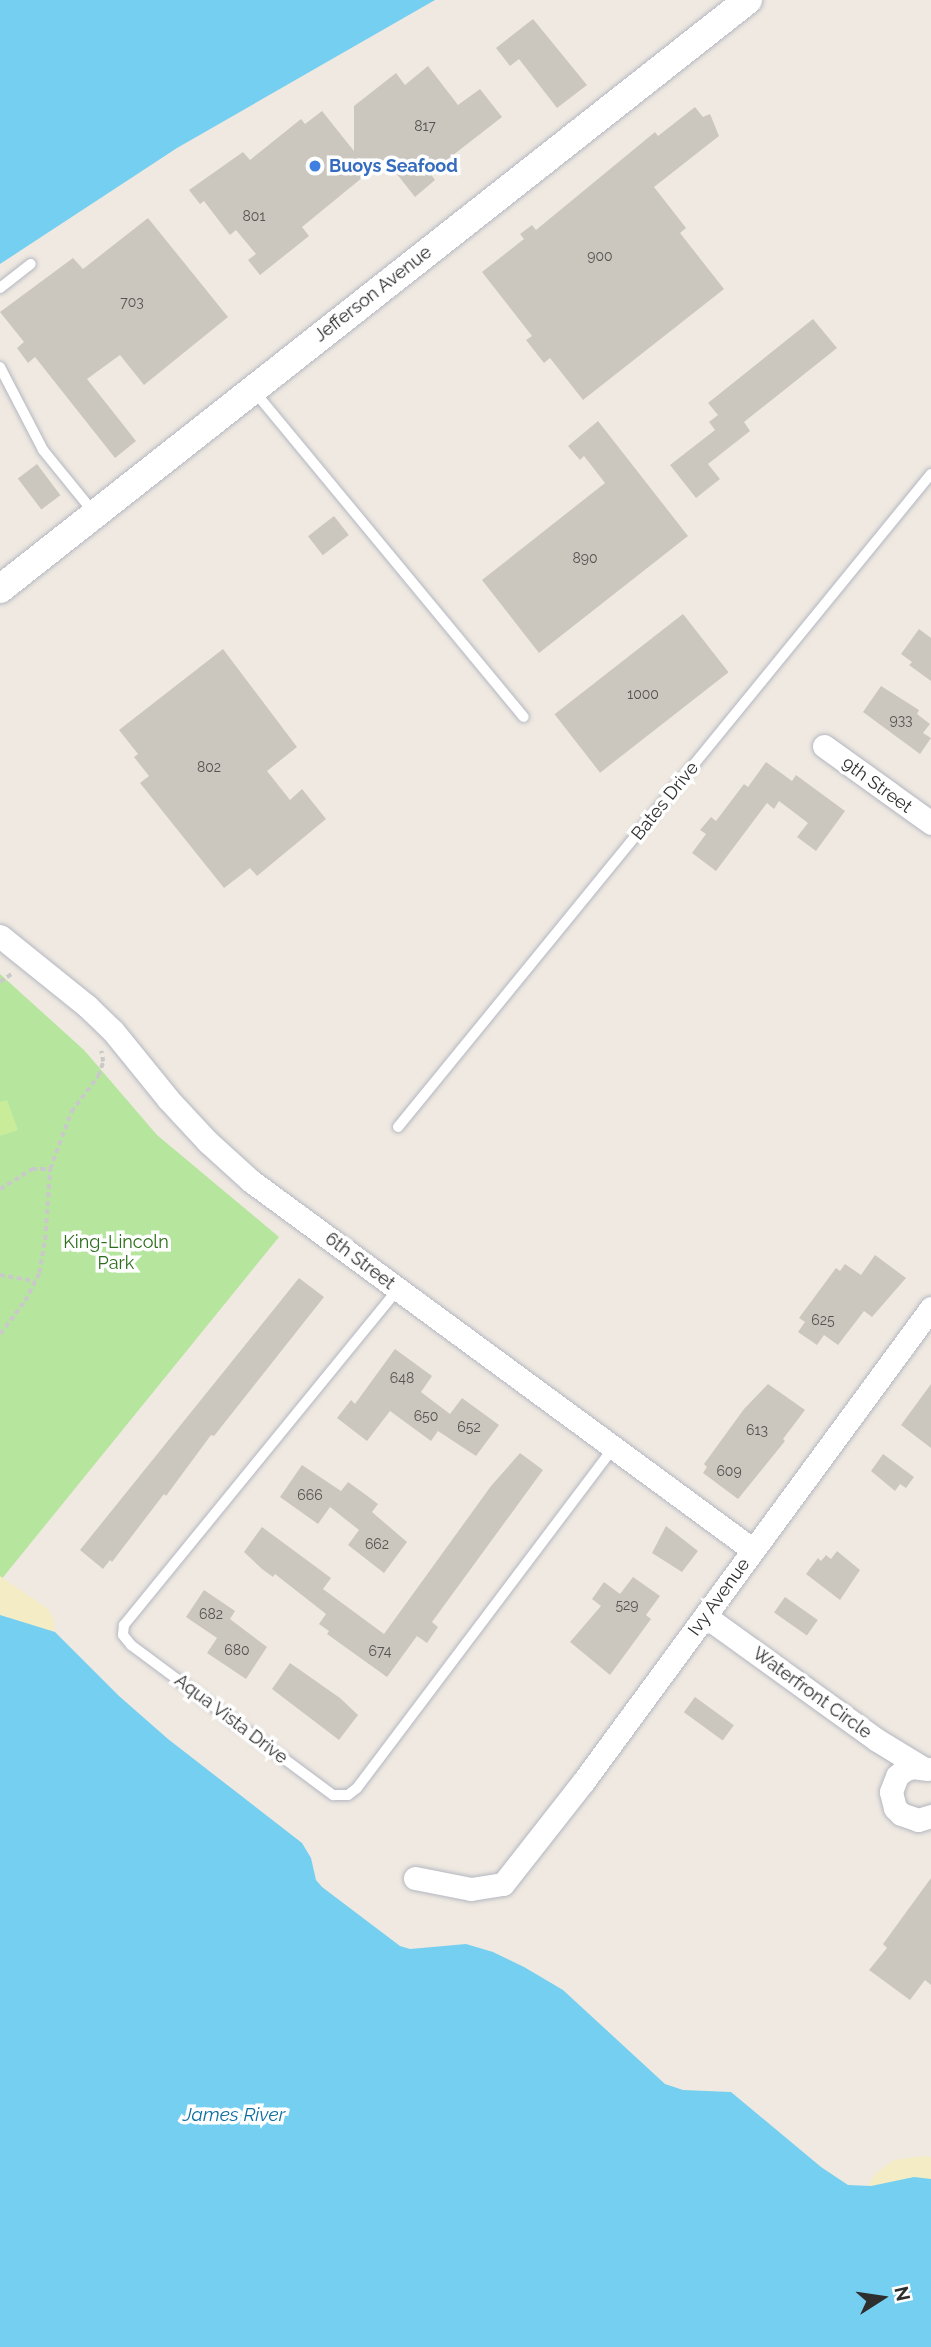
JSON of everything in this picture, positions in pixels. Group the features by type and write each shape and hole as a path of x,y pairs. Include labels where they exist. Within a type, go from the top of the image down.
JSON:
{"street":[{"name":"Jefferson Avenue","path":"0,589 748,0"},
{"name":"9th Street","path":"824,746 930,821"},
{"name":"6th Street","path":"0,936 105,1023 208,1142 251,1181 753,1550"},
{"name":"Ivy Avenue","path":"415,1878 471,1889 503,1884 583,1782 931,1308"},
{"name":"Waterfront Circle","path":"705,1616 877,1740 926,1769"},
{"name":"Waterfront Circle","path":"926,1769 904,1770 897,1776 893,1783 892,1800 895,1808 909,1819 931,1816"}],"lane":[{"path":"0,288 31,264"},
{"path":"0,367 43,450 94,514"},
{"path":"252,388 524,717"},
{"name":"Bates Drive","path":"398,1127 931,474"},
{"name":"Aqua Vista Drive","path":"398,1289 124,1625 123,1635 131,1645 332,1795 348,1795 357,1788 614,1447"}],"path":[{"path":"0,982 13,973 24,982"},
{"path":"0,1334 25,1301 35,1281 44,1240 50,1169 71,1112 98,1076 103,1062 100,1046"},
{"path":"0,1189 32,1169 50,1169"},
{"path":"0,1275 35,1281"}],"green space":[{"name":"King-Lincoln Park","path":"0,974 84,1050 157,1135 279,1237 0,1581"},
{"path":"7,1100 18,1130 0,1136 0,1102"}],"sand":[{"path":"0,1576 48,1609 54,1620 55,1632 0,1615"},
{"path":"931,2157 931,2200 868,2185 876,2173 894,2160"}],"water":[{"path":"0,0 435,0 177,148 0,264"},
{"name":"James River","path":"0,1615 55,1632 119,1696 168,1739 302,1843 311,1858 316,1880 322,1887 400,1946 410,1949 466,1944 493,1952 524,1967 563,1990 665,2084 683,2090 731,2092 821,2167 848,2185 871,2186 914,2177 931,2179 931,2347 0,2347"}],"building":[{"path":"533,19 587,85 557,108 519,59 510,66 496,48"},
{"path":"428,66 458,105 480,89 502,117 430,173 435,180 415,197 385,159 302,227 309,236 260,275 248,260 256,254 236,230 230,235 204,201 200,204 189,190 243,152 250,160 301,119 305,124 322,111 354,151 354,106 396,73 405,85"},
{"path":"695,107 703,117 710,114 719,136 654,187 686,228 680,233 724,289 583,400 550,358 544,363 526,340 532,336 482,272 524,239 520,234 532,225 536,230 655,132 658,136"},
{"path":"148,218 228,317 144,385 120,355 87,379 136,441 115,458 35,357 28,363 17,348 24,342 0,312 73,258 83,269"},
{"path":"813,319 837,348 744,422 750,431 708,464 720,479 696,498 670,465 715,430 709,422 718,415 708,403"},
{"path":"598,421 688,536 539,653 482,580 605,483 584,456 580,460 568,446"},
{"path":"37,464 60,495 41,510 18,478"},
{"path":"334,516 349,535 323,555 308,536"},
{"path":"683,614 729,672 600,773 555,714"},
{"path":"919,629 931,638 931,681 909,665 912,662 901,654"},
{"path":"223,649 297,747 267,771 290,800 302,789 326,819 257,876 250,868 224,888 140,783 149,776 134,757 138,754 119,730"},
{"path":"881,686 919,710 917,714 930,724 923,733 931,738 920,754 863,712"},
{"path":"766,762 792,781 796,775 845,811 816,851 797,837 808,823 779,801 774,809 767,803 716,871 692,853 706,834 700,830 711,817 716,821 744,784 748,787"},
{"path":"875,1255 906,1278 872,1317 864,1311 838,1345 824,1335 817,1345 798,1332 805,1322 799,1318 836,1268 840,1271 845,1264 861,1275"},
{"path":"299,1278 324,1297 214,1436 211,1435 166,1496 164,1494 112,1562 110,1560 103,1569 80,1550"},
{"path":"395,1349 432,1376 421,1392 450,1414 462,1398 499,1425 476,1456 438,1431 431,1441 390,1411 367,1441 337,1418 351,1400 355,1404"},
{"path":"768,1384 805,1410 783,1439 785,1441 738,1499 703,1473 707,1467 704,1464 744,1409"},
{"path":"931,1384 931,1448 901,1425"},
{"path":"520,1453 543,1470 432,1622 438,1627 427,1643 417,1636 387,1677 327,1634 329,1631 319,1624 326,1614 275,1574 273,1577 262,1569 244,1552 262,1527 331,1578 323,1589 384,1634 491,1486"},
{"path":"883,1454 914,1477 906,1488 900,1484 895,1491 871,1471"},
{"path":"302,1465 341,1491 348,1482 362,1492 378,1504 372,1512 407,1542 384,1573 348,1545 359,1530 330,1507 318,1524 280,1497"},
{"path":"666,1526 698,1551 682,1572 652,1553"},
{"path":"837,1551 860,1570 840,1600 806,1574 818,1558 821,1561 826,1555 831,1559"},
{"path":"633,1577 660,1596 646,1615 651,1619 610,1675 570,1642 601,1606 592,1599 604,1582 620,1594"},
{"path":"204,1590 235,1611 230,1619 267,1647 246,1679 207,1653 217,1638 186,1617"},
{"path":"785,1597 818,1620 807,1636 774,1613"},
{"path":"290,1663 340,1698 358,1715 339,1740 272,1689"},
{"path":"695,1697 734,1725 723,1741 684,1712"},
{"path":"931,1878 931,1985 925,1980 910,2000 869,1970 887,1948 883,1944"}],"place":[{"name":"Buoys Seafood","path":"315,166"}]}
